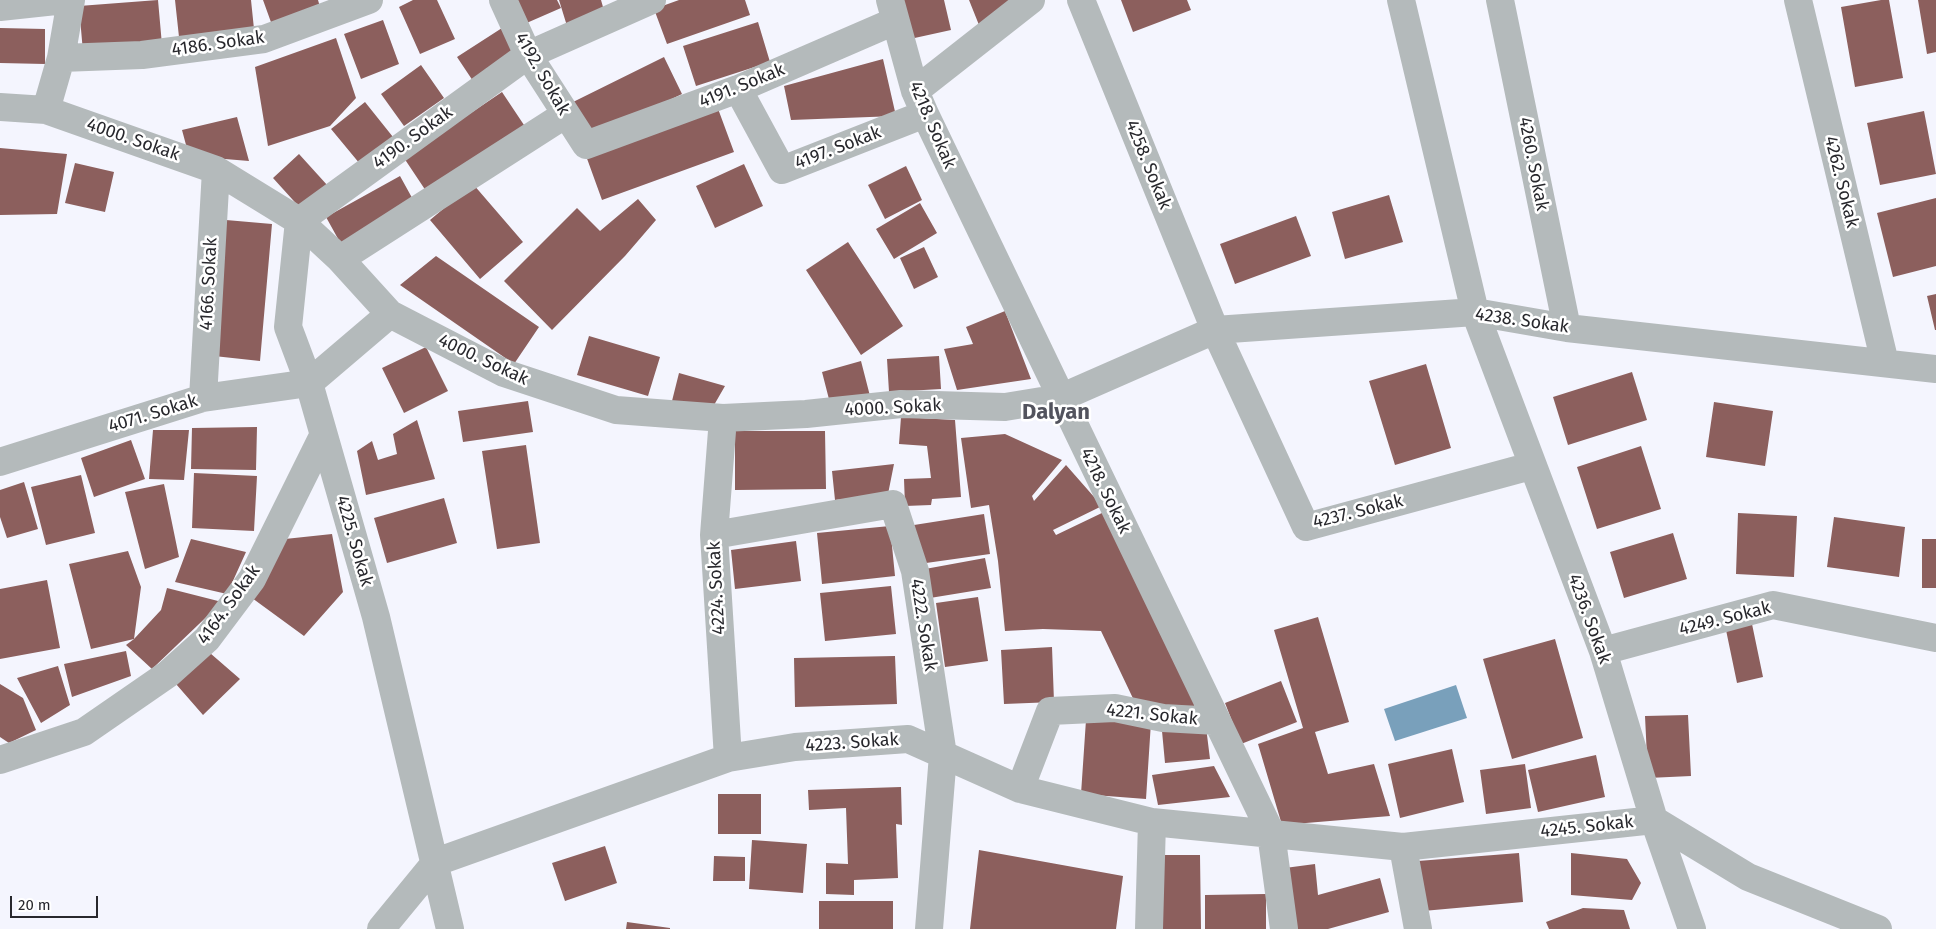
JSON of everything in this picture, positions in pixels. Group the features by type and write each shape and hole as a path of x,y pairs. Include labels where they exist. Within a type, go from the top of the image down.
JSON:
{"street":[{"path":"0,7 65,0"},
{"path":"46,110 61,58 71,0"},
{"name":"4186. Sokak","path":"61,58 142,55 264,39 368,0"},
{"name":"4192. Sokak","path":"503,0 528,56 586,145"},
{"name":"4190. Sokak","path":"299,221 528,56 612,8 652,0"},
{"path":"920,103 1030,0"},
{"name":"4258. Sokak","path":"1081,0 1215,330"},
{"path":"1401,0 1475,312"},
{"name":"4260. Sokak","path":"1500,0 1567,328"},
{"name":"4262. Sokak","path":"1798,0 1885,363"},
{"name":"4218. Sokak","path":"892,10 920,103 1060,398 1271,833 1284,929"},
{"name":"4191. Sokak","path":"586,145 738,89 892,10"},
{"name":"4197. Sokak","path":"738,89 782,170 920,103"},
{"name":"4000. Sokak","path":"0,107 46,110 216,170 299,221 340,258 390,314 504,373 616,410 723,418 806,414 901,404 1005,407 1060,398"},
{"path":"340,258 566,114"},
{"name":"4166. Sokak","path":"203,398 216,170"},
{"name":"4225. Sokak","path":"299,221 288,327 309,383 322,436 376,617 436,862 450,929"},
{"name":"4238. Sokak","path":"1060,398 1215,330 1475,312 1567,328 1936,369"},
{"name":"4236. Sokak","path":"1475,312 1603,651 1654,820 1692,929"},
{"path":"309,383 390,314"},
{"name":"4237. Sokak","path":"1215,330 1306,527 1532,466"},
{"name":"4071. Sokak","path":"0,462 203,398 309,383"},
{"name":"4224. Sokak","path":"723,418 714,535 728,758"},
{"name":"4164. Sokak","path":"0,760 84,732 168,674 207,639 252,580 322,436"},
{"name":"4222. Sokak","path":"714,535 893,504 915,571 943,755 929,929"},
{"name":"4249. Sokak","path":"1603,651 1773,605 1936,638"},
{"name":"4221. Sokak","path":"1020,789 1050,711 1115,708 1163,718 1217,722"},
{"name":"4223. Sokak","path":"436,862 728,758 795,747 908,739 1020,789 1152,822 1271,833"},
{"name":"4245. Sokak","path":"1271,833 1403,847 1654,820 1748,877 1878,929"},
{"path":"1150,929 1152,822"},
{"path":"1403,847 1418,929"},
{"path":"381,929 436,862"}],"water":[{"path":"1456,685 1467,718 1395,741 1384,709"}],"building":[{"path":"158,0 162,45 83,52 79,6"},
{"path":"175,0 251,0 254,29 179,37"},
{"path":"263,0 318,0 320,7 272,25"},
{"path":"413,0 437,0 455,39 420,54 399,7"},
{"path":"511,0 557,0 561,8 522,25"},
{"path":"559,0 601,0 605,14 567,26"},
{"path":"679,0 745,0 750,15 667,44 654,9"},
{"path":"902,0 944,0 951,30 910,39"},
{"path":"969,0 1012,0 979,25"},
{"path":"1121,0 1187,0 1191,10 1133,32"},
{"path":"1889,0 1903,78 1855,87 1841,7"},
{"path":"1918,0 1936,0 1936,52 1927,54"},
{"path":"383,20 399,64 361,79 344,34"},
{"path":"758,22 770,62 696,86 683,46"},
{"path":"0,28 45,29 45,64 0,63"},
{"path":"502,28 517,51 473,81 457,57"},
{"path":"336,38 356,98 330,126 268,146 255,67"},
{"path":"664,57 682,94 587,140 569,104"},
{"path":"883,59 896,116 791,120 784,86"},
{"path":"421,65 444,98 404,126 381,94"},
{"path":"502,92 526,128 428,194 404,158"},
{"path":"365,102 393,137 360,164 331,129"},
{"path":"717,106 734,152 602,200 585,153"},
{"path":"1924,111 1936,174 1880,185 1867,123"},
{"path":"237,117 249,161 189,156 182,130"},
{"path":"0,148 67,154 57,214 0,215"},
{"path":"299,154 328,186 302,210 273,178"},
{"path":"75,163 114,172 105,212 65,203"},
{"path":"744,164 763,206 715,228 696,186"},
{"path":"906,166 922,200 885,219 868,185"},
{"path":"400,176 416,205 342,246 326,217"},
{"path":"473,184 523,242 480,279 430,220"},
{"path":"1389,195 1403,242 1345,259 1332,212"},
{"path":"1936,198 1936,266 1893,277 1877,213"},
{"path":"638,199 656,220 625,256 552,330 504,281 577,208 600,231"},
{"path":"920,203 937,233 894,259 876,229"},
{"path":"1296,216 1311,256 1235,284 1220,244"},
{"path":"226,220 272,224 260,361 214,356"},
{"path":"848,242 903,326 861,355 806,270"},
{"path":"924,247 938,277 914,289 900,258"},
{"path":"436,256 539,327 514,364 400,285"},
{"path":"1936,294 1936,330 1935,330 1927,296"},
{"path":"1005,311 1031,379 957,390 944,349 973,344 966,327"},
{"path":"589,336 660,357 648,396 577,375"},
{"path":"426,347 448,391 404,413 382,368"},
{"path":"939,356 941,389 889,392 887,359"},
{"path":"861,361 870,396 831,407 822,372"},
{"path":"1426,364 1451,448 1395,465 1369,381"},
{"path":"1632,372 1647,420 1568,445 1553,397"},
{"path":"679,373 725,386 710,412 672,401"},
{"path":"528,401 533,432 463,442 458,411"},
{"path":"1714,402 1773,411 1765,466 1706,457"},
{"path":"901,417 955,420 961,497 932,499 931,505 905,506 904,479 931,478 927,446 899,444"},
{"path":"417,420 435,479 366,495 357,451 372,441 378,460 397,454 393,434"},
{"path":"257,427 256,470 191,469 192,428"},
{"path":"153,430 189,430 184,480 149,479"},
{"path":"735,431 825,431 826,489 735,490"},
{"path":"1005,434 1062,460 1032,496 1034,501 1066,465 1102,506 1053,530 1056,535 1104,512 1197,707 1139,711 1101,631 1043,629 1005,631 998,561 989,505 971,508 961,438"},
{"path":"131,440 145,479 94,497 81,458"},
{"path":"526,445 540,543 497,549 482,451"},
{"path":"1641,446 1661,509 1597,529 1577,467"},
{"path":"894,464 888,494 835,500 832,471"},
{"path":"194,473 257,476 254,531 192,528"},
{"path":"81,475 95,533 46,545 31,487"},
{"path":"24,482 38,529 7,538 0,517 0,490"},
{"path":"164,484 179,557 145,569 125,492"},
{"path":"444,498 457,543 387,563 374,518"},
{"path":"1738,513 1797,516 1794,577 1736,574"},
{"path":"984,514 990,554 919,564 914,525"},
{"path":"1834,517 1905,527 1899,577 1827,567"},
{"path":"890,526 895,576 822,584 817,533"},
{"path":"1673,533 1687,579 1624,598 1610,552"},
{"path":"332,534 343,592 304,636 252,598 285,539"},
{"path":"191,539 246,552 227,594 175,582"},
{"path":"1922,539 1936,539 1936,588 1922,588"},
{"path":"796,541 801,581 735,589 731,550"},
{"path":"128,551 141,587 134,639 91,649 69,564"},
{"path":"985,558 991,588 930,598 925,569"},
{"path":"47,580 60,648 0,659 0,589"},
{"path":"891,586 896,634 825,641 820,593"},
{"path":"167,588 222,602 152,669 126,645 161,610"},
{"path":"978,597 988,661 945,667 936,603"},
{"path":"1318,617 1349,722 1315,732 1328,774 1374,764 1390,816 1282,825 1258,744 1303,728 1274,630"},
{"path":"1752,624 1763,677 1737,683 1726,630"},
{"path":"1555,639 1583,738 1512,759 1483,659"},
{"path":"1052,647 1054,702 1004,704 1001,650"},
{"path":"126,651 131,676 72,697 64,664"},
{"path":"210,653 240,679 203,715 176,684"},
{"path":"895,656 897,704 795,707 794,658"},
{"path":"58,666 70,705 41,723 17,678"},
{"path":"1281,681 1297,722 1241,744 1225,703"},
{"path":"0,684 23,698 36,730 9,743 0,737"},
{"path":"1688,715 1691,776 1648,778 1645,716"},
{"path":"1086,720 1151,722 1146,799 1081,794"},
{"path":"1206,727 1210,759 1165,763 1162,731"},
{"path":"1452,749 1464,802 1400,818 1388,764"},
{"path":"1596,755 1605,797 1538,812 1528,770"},
{"path":"1525,764 1531,808 1486,814 1480,770"},
{"path":"1214,766 1230,797 1158,805 1152,775"},
{"path":"901,787 902,825 896,824 898,878 854,880 854,895 826,894 826,863 848,864 846,808 809,810 808,790"},
{"path":"718,794 761,794 761,834 718,834"},
{"path":"752,840 807,844 803,893 749,889"},
{"path":"605,846 617,883 565,901 552,863"},
{"path":"979,850 1123,876 1116,929 970,929"},
{"path":"1519,853 1523,902 1423,911 1418,861"},
{"path":"1571,853 1627,859 1641,883 1632,900 1571,895"},
{"path":"1158,855 1200,855 1201,929 1160,929"},
{"path":"714,856 745,857 745,881 713,881"},
{"path":"1315,864 1318,895 1380,878 1389,912 1328,929 1293,929 1285,868"},
{"path":"1266,894 1266,929 1205,929 1205,895"},
{"path":"819,901 893,901 893,929 819,929"},
{"path":"1583,908 1624,910 1630,929 1549,929 1546,922"},
{"path":"627,922 670,928 670,929 626,929"}],"district":[{"name":"Dalyan","path":"1056,413"}]}
